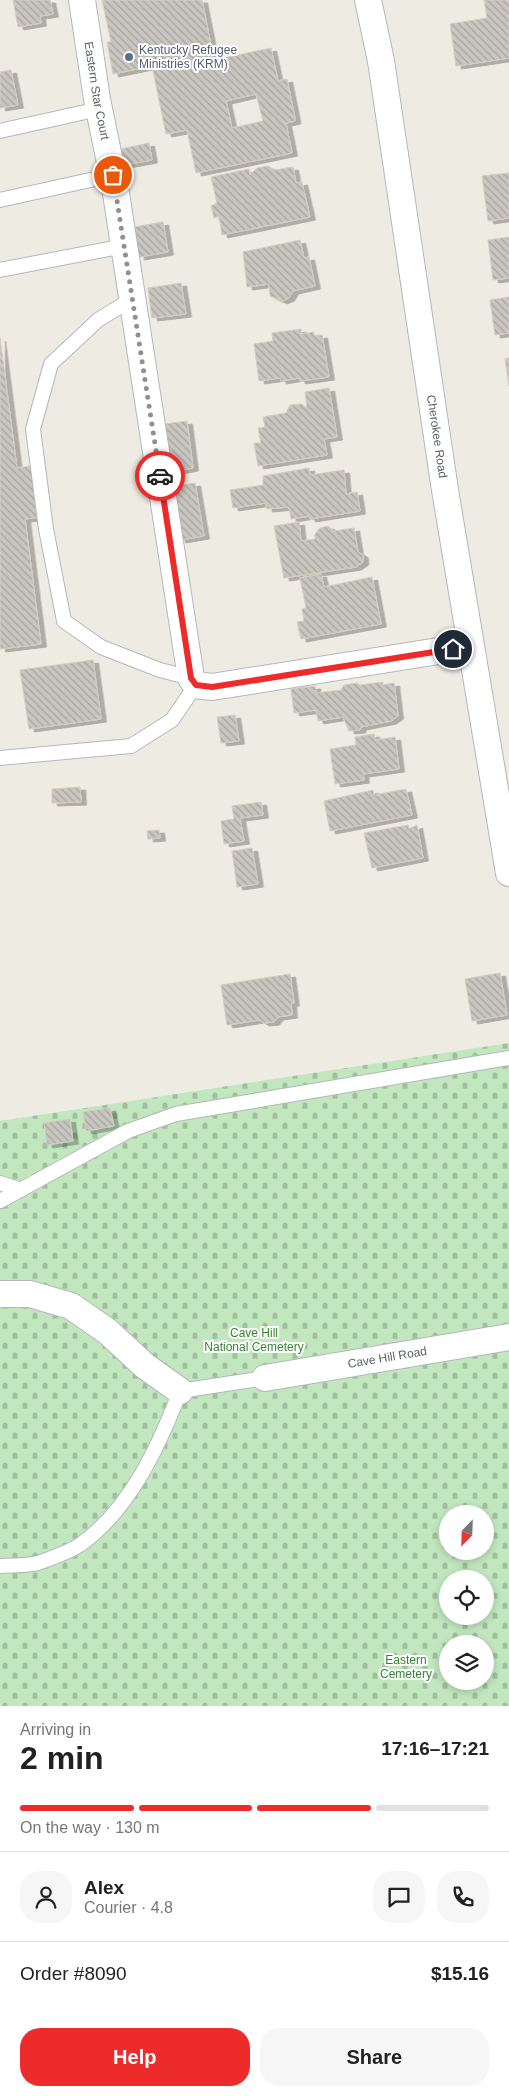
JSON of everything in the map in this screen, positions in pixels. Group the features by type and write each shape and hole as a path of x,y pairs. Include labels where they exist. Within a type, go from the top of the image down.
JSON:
{"street":[{"name":"Eastern Star Court","path":"82,0 99,109 113,175 193,681"},
{"name":"Cherokee Road","path":"368,0 381,61 470,646 509,872"},
{"path":"193,681 212,687 470,646"},
{"path":"0,1294 30,1294 70,1306 108,1331 145,1366 180,1391"},
{"name":"Cave Hill Road","path":"265,1378 509,1337"}],"lane":[{"path":"0,131 99,109"},
{"path":"0,200 113,175"},
{"path":"0,270 124,246"},
{"path":"0,758 130,746 172,720 193,681 101,647 64,621 46,529 33,429 50,364 98,320 132,299"},
{"path":"0,1201 128,1131 176,1114 509,1058"},
{"path":"0,1183 21,1190"},
{"path":"0,1566 37,1563 80,1545 116,1512 147,1466 167,1426 180,1391 265,1378"}],"green space":[{"name":"Cave Hill National Cemetery","path":"509,1043 509,1706 0,1706 0,1121"}],"building":[{"path":"13,0 50,0 53,14 40,16 41,23 18,27"},
{"path":"102,0 202,0 214,60 271,48 278,81 287,79 295,118 295,121 286,123 292,153 196,173 187,130 166,134 152,66 113,74 107,42 111,42","holes":["256,94 263,121 232,128 226,101"]},
{"path":"484,0 509,0 509,58 456,66 450,24 487,18"},
{"path":"11,70 18,105 0,108 0,72"},
{"path":"149,143 152,160 124,165 121,149"},
{"path":"268,166 275,170 293,167 296,183 302,182 310,217 222,235 219,216 214,218 211,206 217,203 211,177 249,169 250,175 257,168"},
{"path":"509,173 509,218 488,221 482,176"},
{"path":"163,222 168,252 139,257 134,227"},
{"path":"509,237 509,278 493,280 488,240"},
{"path":"300,240 304,258 309,257 315,286 293,291 289,298 282,301 270,296 269,284 247,287 243,252"},
{"path":"181,283 186,314 152,318 148,288"},
{"path":"509,297 509,333 495,335 490,300"},
{"path":"301,329 301,334 314,332 314,336 322,335 329,377 300,381 299,378 281,381 280,378 259,381 254,344 273,341 272,333"},
{"path":"0,338 17,468 36,465 42,517 25,519 41,644 0,649"},
{"path":"509,358 509,386 505,359"},
{"path":"329,388 337,437 324,439 327,455 258,466 254,443 261,443 258,428 265,427 263,417 286,413 290,405 302,404 307,408 305,392"},
{"path":"187,421 193,468 171,472 164,424"},
{"path":"309,468 310,475 344,470 346,494 357,492 360,511 310,519 309,516 291,519 289,507 267,509 266,503 233,508 230,490 263,485 263,476"},
{"path":"195,483 204,536 180,540 171,487"},
{"path":"299,522 301,541 315,539 315,534 320,528 328,526 334,531 354,528 358,552 363,555 363,562 356,567 284,578 274,526"},
{"path":"321,574 324,587 372,577 381,624 301,639 297,622 304,621 302,609 306,608 300,578"},
{"path":"93,660 101,719 29,729 20,670"},
{"path":"383,682 383,685 394,683 398,716 391,721 361,727 360,730 349,731 343,717 318,721 316,710 294,713 291,689 315,686 316,693 341,690 344,685"},
{"path":"235,715 239,741 221,743 217,717"},
{"path":"374,734 375,740 395,737 399,769 363,774 364,780 335,784 330,749 356,745 355,737"},
{"path":"80,787 81,802 52,803 52,789"},
{"path":"406,789 412,815 330,831 324,801 373,790 374,795"},
{"path":"261,802 263,815 240,818 244,841 224,844 221,821 234,819 232,806"},
{"path":"408,825 409,829 417,825 423,858 372,868 364,833"},
{"path":"159,830 160,838 148,839 147,831"},
{"path":"252,848 258,884 237,887 232,851"},
{"path":"500,973 507,1015 472,1021 465,979"},
{"path":"290,974 294,1003 291,1003 292,1015 278,1017 274,1022 264,1023 259,1020 227,1025 221,985"},
{"path":"110,1108 114,1126 86,1131 83,1112"},
{"path":"70,1119 73,1141 47,1145 44,1123"}],"way so far":[{"path":"113,175 160,476"}],"place":[{"name":"Kentucky Refugee Ministries (KRM)","path":"129,57"}],"route":[{"path":"160,476 191,678 196,685 212,687 453,649"}],"park label":[{"name":"Eastern Cemetery","path":"406,1667"}]}
